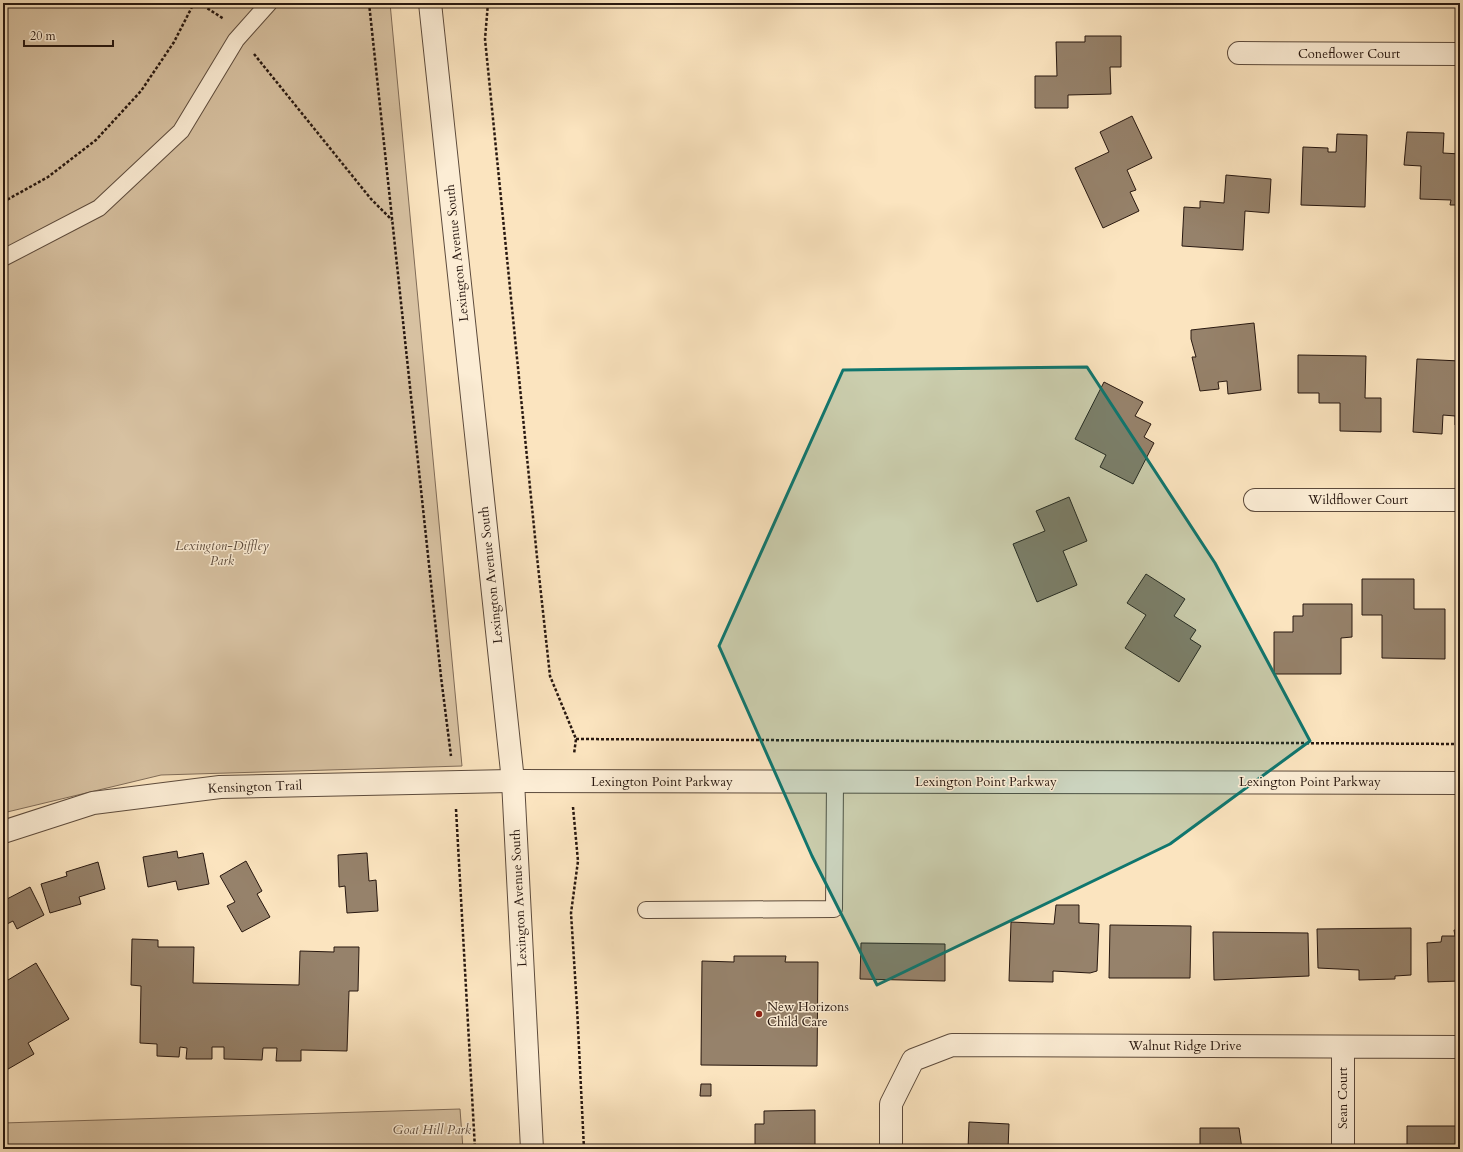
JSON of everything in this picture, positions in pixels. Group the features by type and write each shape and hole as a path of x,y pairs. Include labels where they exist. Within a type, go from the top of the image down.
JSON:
{"street":[{"name":"Lexington Avenue South","path":"430,3 512,781 532,1149"},
{"name":"Coneflower Court","path":"1239,53 1460,54"},
{"name":"Wildflower Court","path":"1255,500 1460,500"},
{"name":"Lexington Point Parkway","path":"512,781 1460,783"},
{"name":"Kensington Trail","path":"3,832 93,803 220,787 512,781"},
{"name":"Walnut Ridge Drive","path":"891,1149 891,1104 913,1060 952,1045 1460,1047"},
{"name":"Sean Court","path":"1342,1149 1343,1046"}],"lane":[{"path":"3,258 100,208 181,132 236,40 269,3"},
{"path":"646,910 834,909 835,782"}],"path":[{"path":"3,202 48,177 96,140 141,91 174,42 194,3"},
{"path":"199,3 222,17 266,68 371,199 392,220"},
{"path":"369,3 441,676 455,782 475,1149"},
{"path":"488,3 485,39 550,676 576,740 570,782 578,861 571,913 584,1149"},
{"path":"576,740 1460,744"}],"highlighted area":[{"path":"1087,367 1215,563 1310,741 1170,844 877,985 812,856 719,646 843,370"}],"green space":[{"name":"Lexington-Diffley Park","path":"3,3 390,3 462,766 161,775 3,813"},
{"name":"Goat Hill Park","path":"460,1109 463,1149 3,1149 3,1123"}],"building":[{"path":"1085,36 1121,36 1121,67 1110,67 1111,94 1068,95 1068,108 1035,108 1035,76 1057,76 1056,42 1085,42"},
{"path":"1132,116 1152,158 1127,170 1136,190 1130,192 1139,211 1103,228 1075,168 1109,152 1100,132"},
{"path":"1407,132 1444,133 1443,153 1460,154 1460,205 1450,205 1451,200 1420,199 1421,166 1404,165"},
{"path":"1337,134 1367,135 1365,207 1301,205 1303,147 1328,148 1328,152 1336,152"},
{"path":"1226,175 1271,179 1269,213 1245,211 1243,250 1182,246 1184,207 1200,208 1200,201 1224,203"},
{"path":"1254,323 1261,390 1228,394 1227,381 1218,382 1219,389 1200,391 1192,357 1196,357 1191,339 1191,330"},
{"path":"1298,355 1366,356 1365,398 1381,398 1381,432 1340,431 1340,403 1319,403 1319,393 1298,393"},
{"path":"1417,359 1460,361 1460,425 1455,425 1455,416 1443,415 1442,434 1413,432"},
{"path":"1104,382 1143,402 1135,416 1151,424 1144,437 1154,443 1133,484 1100,467 1106,455 1075,439"},
{"path":"1069,497 1087,541 1063,551 1077,585 1037,602 1013,544 1045,531 1036,511"},
{"path":"1146,574 1185,599 1174,616 1196,630 1190,639 1201,646 1179,682 1125,648 1146,615 1127,603"},
{"path":"1362,579 1414,579 1414,609 1445,609 1445,659 1382,658 1382,615 1362,615"},
{"path":"1303,604 1352,604 1352,637 1341,638 1341,674 1274,674 1274,632 1293,632 1293,616 1303,616"},
{"path":"177,851 178,858 203,853 209,884 178,890 176,881 148,887 143,857"},
{"path":"367,853 369,881 376,880 378,911 347,913 345,886 339,887 338,855"},
{"path":"246,861 262,891 257,894 270,917 242,932 227,906 235,902 220,876"},
{"path":"98,862 105,889 79,897 81,904 50,913 41,884 67,876 66,872"},
{"path":"30,887 44,915 17,929 13,921 3,926 3,894 4,893 7,899"},
{"path":"1056,905 1079,905 1079,923 1099,924 1097,971 1090,973 1053,971 1053,982 1009,981 1011,922 1054,924"},
{"path":"1110,925 1191,926 1190,978 1109,978"},
{"path":"1411,928 1411,975 1395,976 1395,979 1359,980 1359,970 1318,968 1317,929"},
{"path":"1454,930 1460,930 1460,981 1428,982 1427,943 1441,942 1442,936 1455,936"},
{"path":"1213,932 1308,933 1309,976 1214,980"},
{"path":"132,939 158,940 158,947 194,947 193,983 299,985 300,951 334,952 334,947 359,947 358,991 349,991 347,1051 301,1050 301,1061 276,1061 277,1048 263,1048 262,1060 224,1059 224,1047 212,1047 212,1059 186,1059 187,1048 180,1047 179,1057 157,1056 157,1044 140,1043 141,986 131,985"},
{"path":"861,943 945,944 945,981 860,979"},
{"name":"New Horizons Child Care","path":"734,956 786,956 785,962 818,962 817,1066 701,1065 702,961 734,962"},
{"path":"36,963 69,1019 28,1043 34,1054 3,1072 3,983"},
{"path":"701,1084 711,1084 711,1096 700,1096"},
{"path":"815,1110 815,1145 801,1145 801,1149 755,1149 755,1124 764,1124 764,1111"},
{"path":"969,1122 1009,1124 1008,1149 968,1149"},
{"path":"1407,1126 1460,1126 1460,1149 1407,1149"},
{"path":"1200,1128 1239,1128 1242,1149 1180,1149 1180,1147 1200,1147"}],"place":[{"name":"New Horizons Child Care","path":"759,1014"}]}
